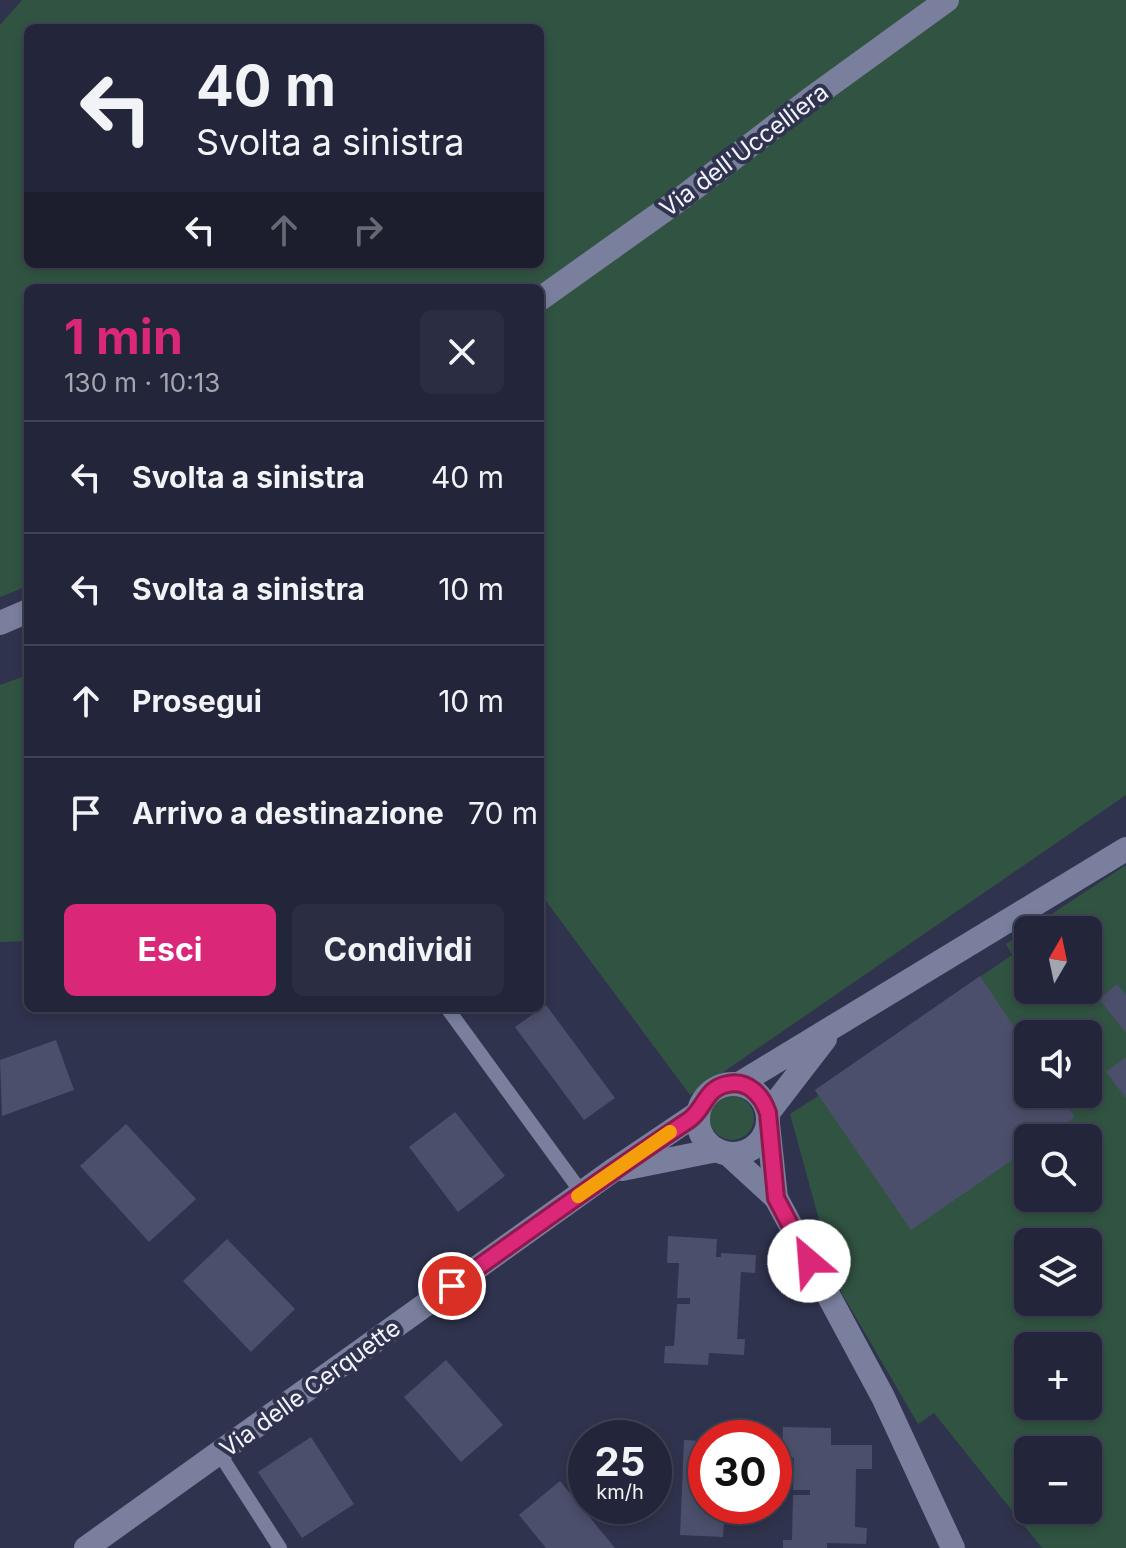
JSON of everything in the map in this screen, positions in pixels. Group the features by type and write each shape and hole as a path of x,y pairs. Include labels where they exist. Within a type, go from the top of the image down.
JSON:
{"street":[{"name":"Via dell'Uccelliera","path":"544,296 683,197 947,0"},
{"path":"0,623 24,613"},
{"path":"739,1084 1126,849"},
{"path":"722,1152 749,1150 765,1135 768,1119 833,1029"},
{"path":"776,1198 768,1119 758,1094 739,1084 728,1084 708,1094 698,1113 702,1135 776,1198 889,1408 953,1548"},
{"name":"Via delle Cerquette","path":"86,1548 612,1171 698,1113"},
{"name":"Via delle Cerquette","path":"612,1171 722,1152"}],"lane":[{"path":"450,1012 582,1193"},
{"path":"219,1453 280,1548"}],"green space":[{"path":"22,0 1126,0 1126,795 690,1095 544,898 544,284 24,284 24,588 0,597 0,25"},
{"path":"24,676 24,941 0,942 0,685"},
{"path":"1126,865 1126,1548 1042,1548 1023,1524 1102,1524 1102,1436 1014,1436 1014,1513 934,1413 918,1424 837,1285 790,1114 818,1096 815,1090 1012,955 1006,944 1014,939 1014,1004 1102,1004 1102,916 1049,916"},
{"path":"732,1096 747,1103 754,1118 747,1133 732,1140 717,1133 710,1118 717,1103"}],"building":[{"path":"980,976 1014,1027 1014,1108 1069,1108 1075,1117 1065,1124 1014,1124 1014,1159 911,1230 815,1090"},
{"path":"1117,984 1126,995 1126,1033 1102,1003 1102,996"},
{"path":"546,1005 615,1098 584,1120 515,1027 536,1012 544,1012"},
{"path":"56,1040 74,1090 2,1116 0,1060"},
{"path":"1126,1057 1126,1098 1106,1072"},
{"path":"455,1112 505,1176 458,1212 409,1147"},
{"path":"126,1124 196,1199 149,1242 80,1166"},
{"path":"668,1236 717,1239 716,1257 721,1257 721,1253 756,1255 755,1273 741,1272 737,1339 745,1339 744,1355 709,1353 708,1365 664,1363 665,1346 674,1346 677,1304 690,1304 690,1298 677,1298 679,1263 667,1263"},
{"path":"227,1239 295,1309 251,1352 183,1281"},
{"path":"446,1360 503,1425 461,1462 404,1397"},
{"path":"792,1427 831,1428 831,1445 872,1445 872,1469 856,1469 855,1527 867,1528 866,1544 827,1543 827,1548 783,1548 783,1540 792,1540 793,1495 810,1495 810,1490 793,1490"},
{"path":"311,1437 354,1504 302,1538 258,1472"},
{"path":"684,1440 688,1440 688,1524 724,1524 723,1537 680,1535"},
{"path":"560,1481 568,1491 568,1524 595,1524 615,1548 546,1548 519,1515"}],"slow traffic":[{"path":"578,1196 670,1132"}],"route":[{"path":"452,1286 698,1113 708,1094 728,1084 749,1087 765,1103 776,1198 809,1261"}]}
